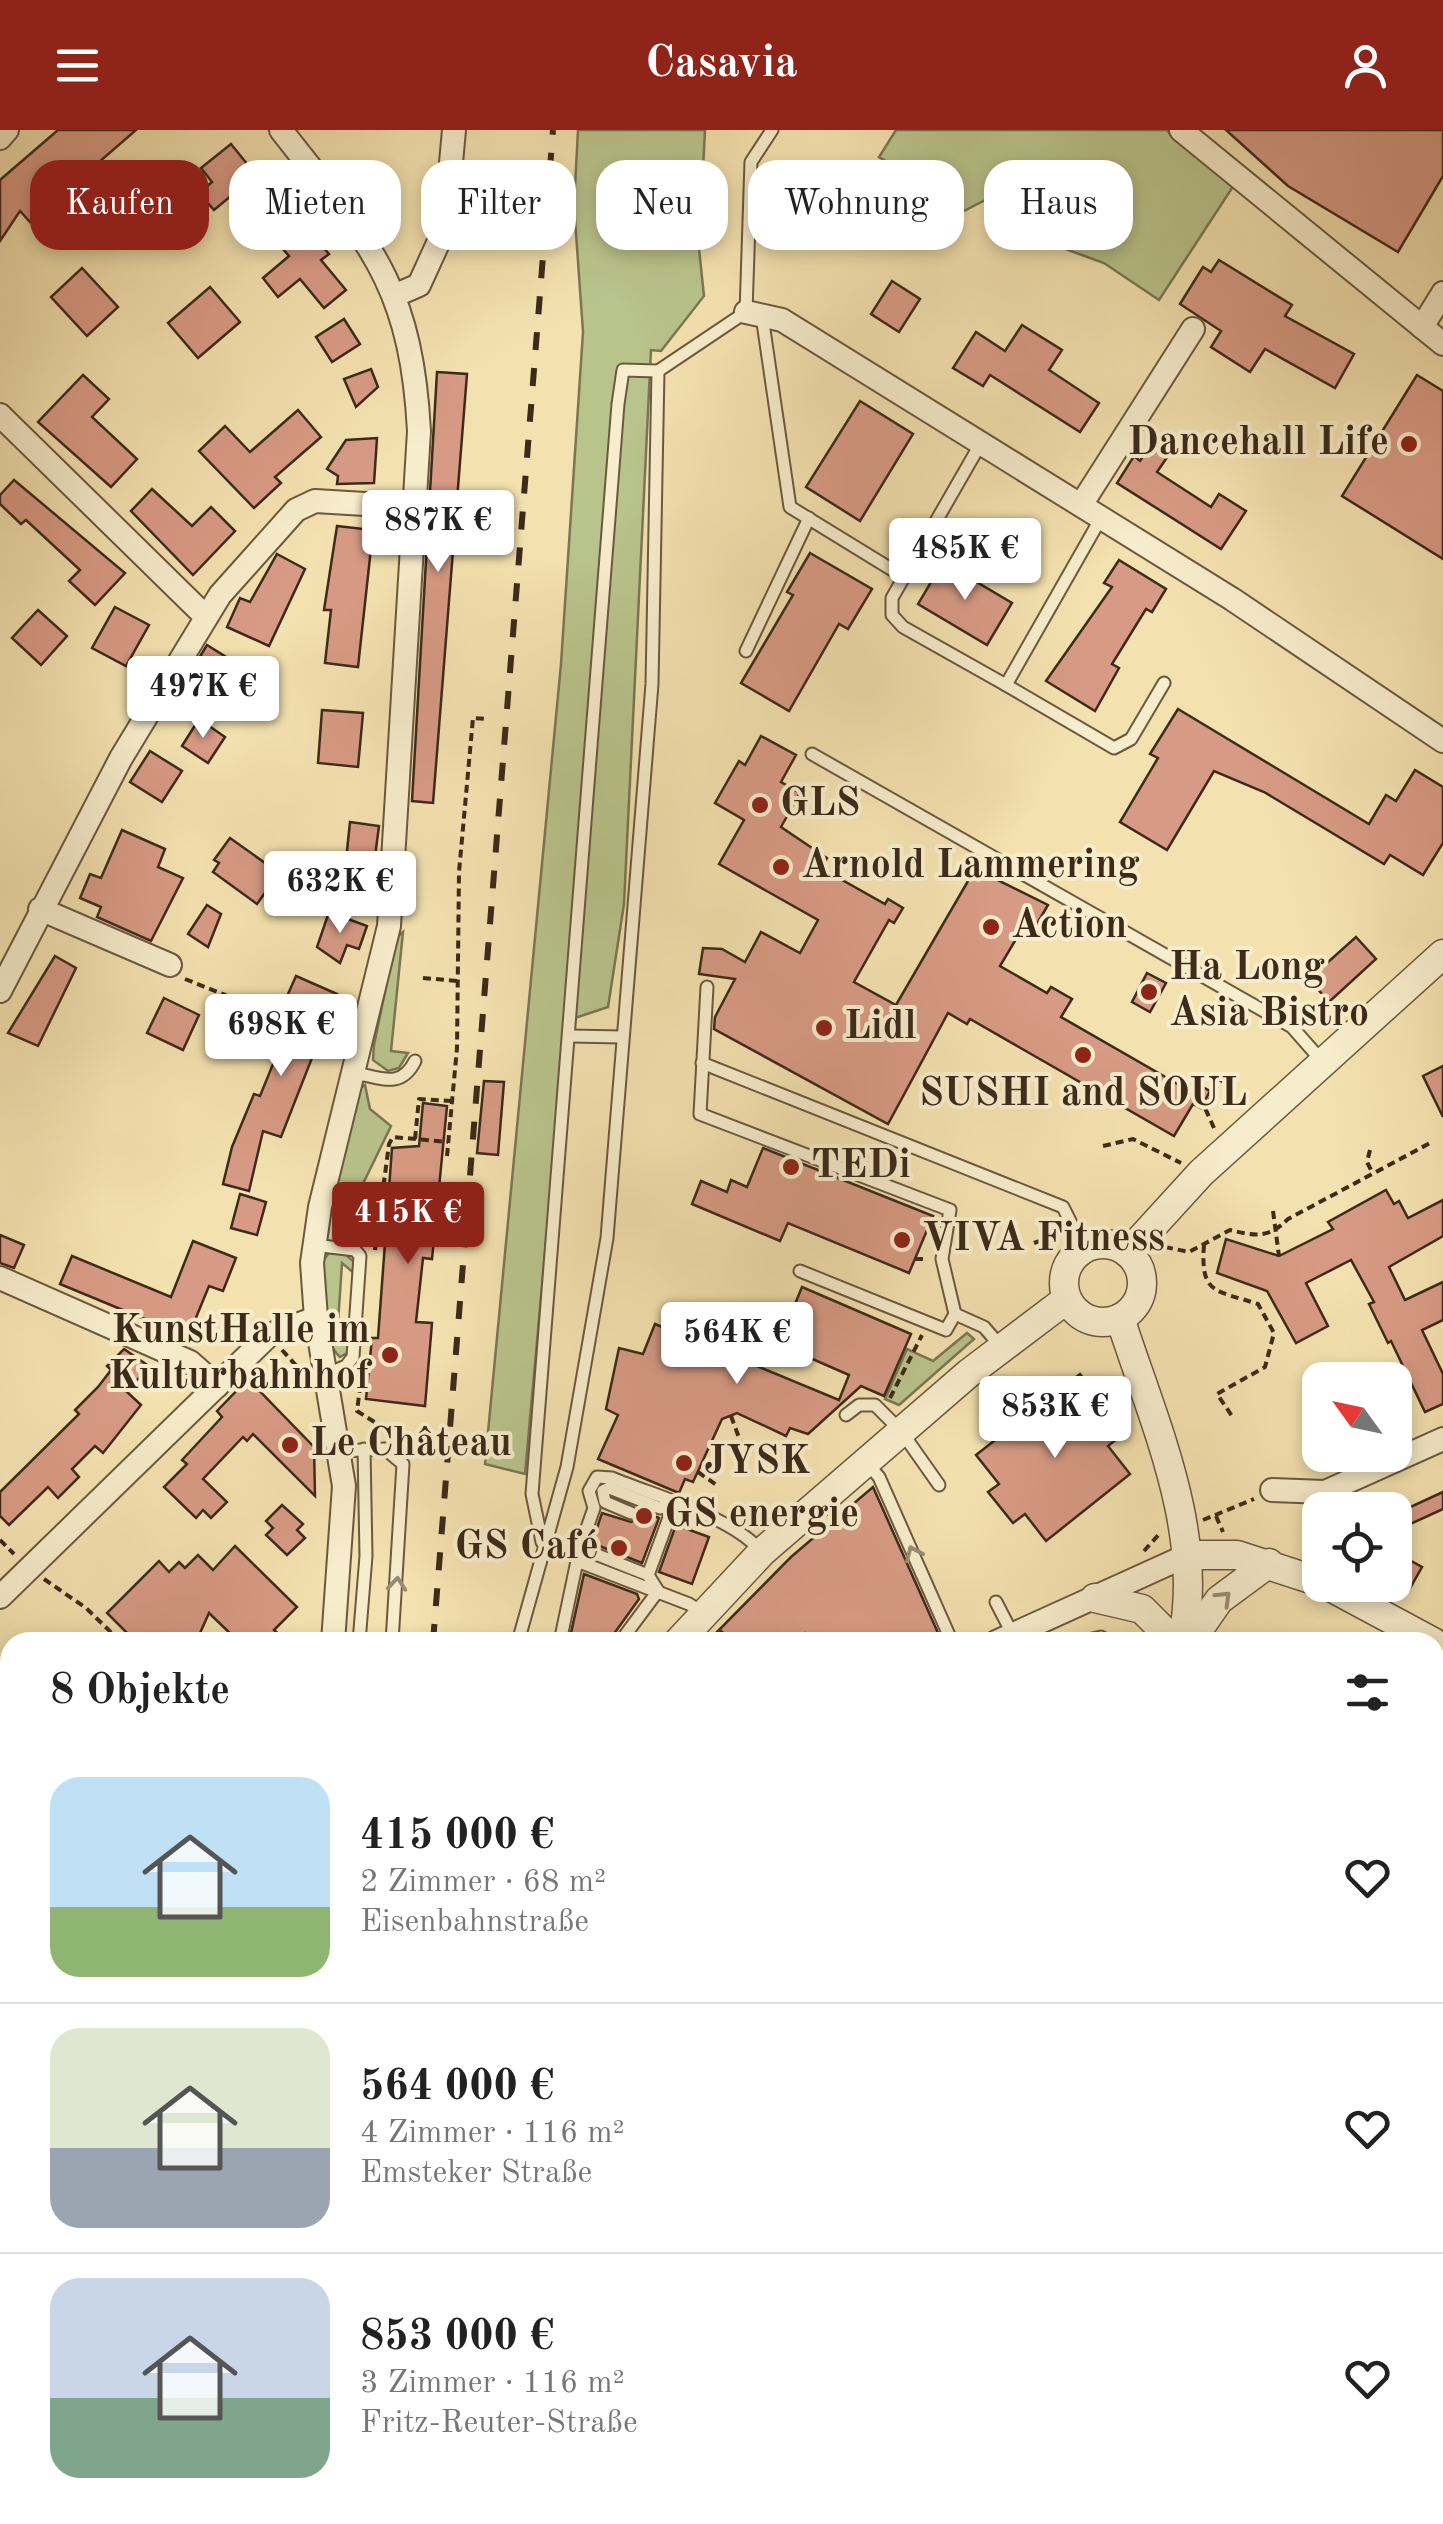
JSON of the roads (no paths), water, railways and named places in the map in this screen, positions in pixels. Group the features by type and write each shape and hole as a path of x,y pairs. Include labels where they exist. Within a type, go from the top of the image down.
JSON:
{"street":[{"path":"0,138 7,130"},
{"path":"281,130 366,240 396,295 415,366 419,431 389,926 314,1245 315,1374 340,1451 344,1486 334,1632"},
{"path":"396,295 420,284 445,228 454,130"},
{"path":"1181,130 1443,344"},
{"path":"1422,327 1443,293"},
{"path":"754,314 782,320 1232,598 1443,741"},
{"path":"1081,505 1193,330"},
{"path":"0,415 204,615"},
{"path":"0,990 40,909 204,615 296,510 315,501 415,508"},
{"path":"40,909 170,965"},
{"path":"1136,1244 1141,1290 1132,1309 1120,1318 1095,1322 1084,1318 1067,1300 1064,1276 1079,1238 1107,1244 1136,1244 1224,1150 1443,954"},
{"path":"0,1278 190,1362 217,1386"},
{"path":"686,1632 762,1552 901,1431 1067,1300"},
{"path":"0,1597 269,1336 316,1318"},
{"path":"1120,1318 1172,1480 1188,1555 1190,1593 1180,1632"},
{"path":"1272,1490 1325,1492 1443,1439"},
{"path":"1020,1632 1188,1555 1217,1553 1269,1563 1302,1576"},
{"path":"1197,1632 1219,1600 1269,1563"},
{"path":"1095,1598 1142,1608 1167,1632"},
{"path":"1357,1602 1413,1632"}],"lane":[{"path":"772,130 751,162 754,314 790,506 904,576"},
{"path":"542,1546 532,1494 623,370 658,372 754,314"},
{"path":"520,1632 567,1467 608,1238 652,684 658,372"},
{"path":"981,444 892,598 892,615 903,627 1114,748 1130,739 1164,683"},
{"path":"746,651 809,518"},
{"path":"1006,685 1101,518"},
{"path":"812,754 1292,1028 1321,1060"},
{"path":"706,987 700,1114 950,1210 942,1259 954,1314 946,1330 800,1271"},
{"path":"570,1036 622,1037"},
{"path":"355,1074 397,1081 406,1076 415,1060"},
{"path":"702,1062 1063,1207 1079,1238"},
{"path":"314,1245 355,1250 360,1256 353,1357 346,1366 315,1374"},
{"path":"954,1314 984,1326 1002,1348"},
{"path":"846,1415 866,1403 880,1409 901,1431 939,1486"},
{"path":"361,1632 366,1556 364,1449"},
{"path":"340,1451 392,1452 405,1473 393,1632"},
{"path":"866,1462 879,1477 948,1632"},
{"path":"702,1613 658,1591 638,1575 580,1548 594,1508 588,1491 592,1482 604,1476 674,1504 750,1539 762,1552"},
{"path":"630,1513 605,1502 604,1491 609,1488 660,1508 674,1504"},
{"path":"638,1575 662,1521 674,1504"},
{"path":"562,1632 577,1561 638,1575 658,1591"},
{"path":"627,1632 658,1591"},
{"path":"996,1602 1002,1632"}],"railway":[{"path":"434,1632 553,130"}],"place":[{"name":"Dancehall Life","path":"1409,444"},
{"name":"GLS","path":"760,805"},
{"name":"Arnold Lammering","path":"781,867"},
{"name":"Action","path":"991,927"},
{"name":"Ha Long Asia Bistro","path":"1149,992"},
{"name":"Lidl","path":"824,1028"},
{"name":"SUSHI and SOUL","path":"1083,1055"},
{"name":"TEDi","path":"791,1167"},
{"name":"VIVA Fitness","path":"902,1240"},
{"name":"KunstHalle im Kulturbahnhof","path":"390,1355"},
{"name":"Le Château","path":"290,1445"},
{"name":"JYSK","path":"684,1463"},
{"name":"GS energie","path":"644,1516"},
{"name":"GS Café","path":"619,1548"}]}
